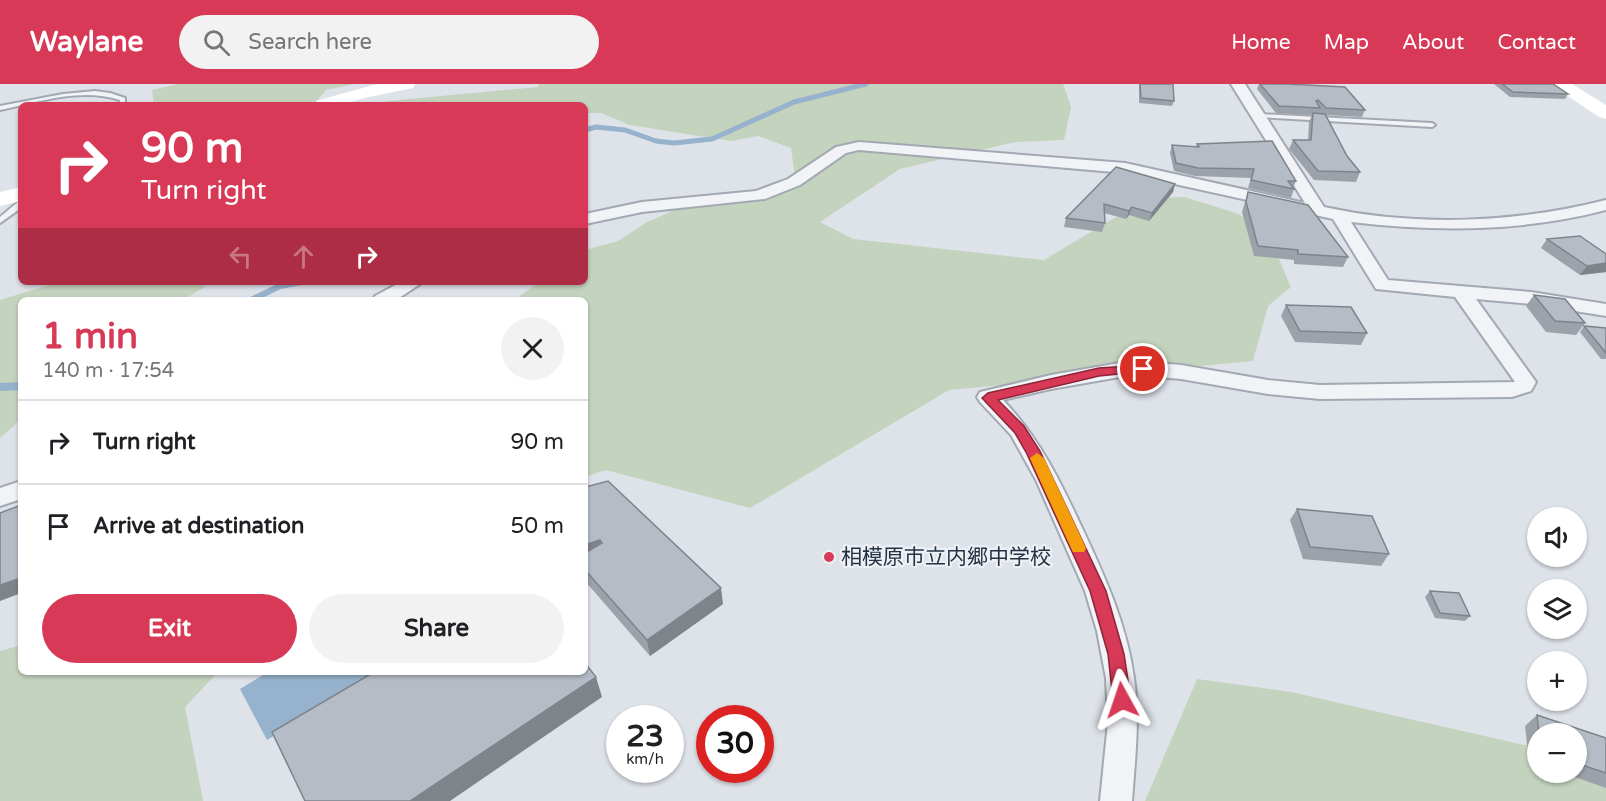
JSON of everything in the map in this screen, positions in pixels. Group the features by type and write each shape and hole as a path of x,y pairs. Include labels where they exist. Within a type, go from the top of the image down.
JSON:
{"street":[{"path":"332,102 360,93 406,84"},
{"path":"1238,84 1318,210"},
{"path":"1559,84 1606,113"},
{"path":"588,218 642,207 759,196 800,178 841,150 859,146 1125,168 1339,215 1402,221 1515,222 1548,219 1606,205"},
{"path":"0,199 18,195"},
{"path":"1339,215 1382,285 1554,301 1606,310"},
{"path":"387,297 409,285"},
{"path":"1116,801 1123,722 1120,678 1111,631 1098,591 1038,461 1019,430 988,398 1080,376 1131,368 1181,372 1268,387 1320,392 1512,390 1524,386 1526,382 1524,377 1462,293"},
{"path":"0,497 18,491"}],"lane":[{"path":"35,102 99,93 123,99 122,102"},
{"path":"0,108 18,105"},
{"path":"1259,116 1432,125"},
{"path":"0,221 18,206"}],"green space":[{"path":"179,84 354,84 326,90 316,102 154,102 152,90"},
{"path":"539,84 1063,84 1071,107 1064,140 1015,142 900,169 820,222 853,239 1044,260 1148,198 1184,197 1236,213 1266,229 1291,287 1268,306 1253,361 949,390 750,508 606,470 588,476 588,297 518,297 535,285 588,285 588,249 618,241 647,222 675,210 795,177 791,148 758,136 731,141 630,125 601,113 588,113 588,102 382,102 538,87"},
{"path":"49,285 204,285 205,287 188,297 18,297 18,422 0,438 0,300"},
{"path":"18,646 18,675 215,675 185,707 203,801 0,801 0,651"},
{"path":"1197,679 1291,692 1527,745 1527,783 1587,783 1587,762 1606,745 1606,801 1145,801"}],"water":[{"path":"263,675 373,675 267,740 240,689"}],"building":[{"path":"1140,84 1173,84 1174,101 1141,98"},
{"path":"1260,84 1345,87 1365,110 1326,108 1318,100 1316,101 1320,108 1279,106"},
{"path":"1502,84 1553,84 1568,94 1513,92"},
{"path":"1313,113 1325,114 1347,156 1360,172 1318,171 1293,140 1311,140"},
{"path":"1272,141 1296,181 1288,181 1294,189 1251,180 1254,169 1198,168 1176,163 1172,145 1199,147 1197,144"},
{"path":"1116,167 1175,184 1152,213 1132,207 1129,211 1104,204 1105,223 1066,218"},
{"path":"1248,192 1308,205 1348,257 1298,254 1298,250 1258,246 1246,202"},
{"path":"1580,236 1606,254 1606,263 1587,266 1547,239"},
{"path":"1534,295 1565,299 1585,323 1555,321"},
{"path":"1286,305 1351,307 1367,333 1300,331"},
{"path":"1584,326 1606,328 1606,353"},
{"path":"608,481 721,588 647,640 588,573 588,551 602,543 600,540 588,544 588,486"},
{"path":"18,506 18,579 0,585 0,513"},
{"path":"1297,509 1372,516 1389,554 1310,547"},
{"path":"1430,591 1459,593 1470,616 1440,613"},
{"path":"588,667 596,677 410,801 305,801 272,732 369,675 588,675"},
{"path":"1537,715 1561,723 1538,723"},
{"path":"1587,732 1606,738 1606,773 1587,767"}],"waterway":[{"path":"588,129 596,127 625,130 656,141 674,143 712,139 794,102 866,84"},
{"path":"257,297 285,285"},
{"path":"0,387 18,386"}],"slow traffic":[{"path":"1037,458 1078,548"}],"place":[{"name":"相模原市立内郷中学校","path":"829,557"}],"route":[{"path":"1122,700 1111,631 1098,591 1033,451 1019,430 988,398 1099,372 1131,368 1143,369"}]}
